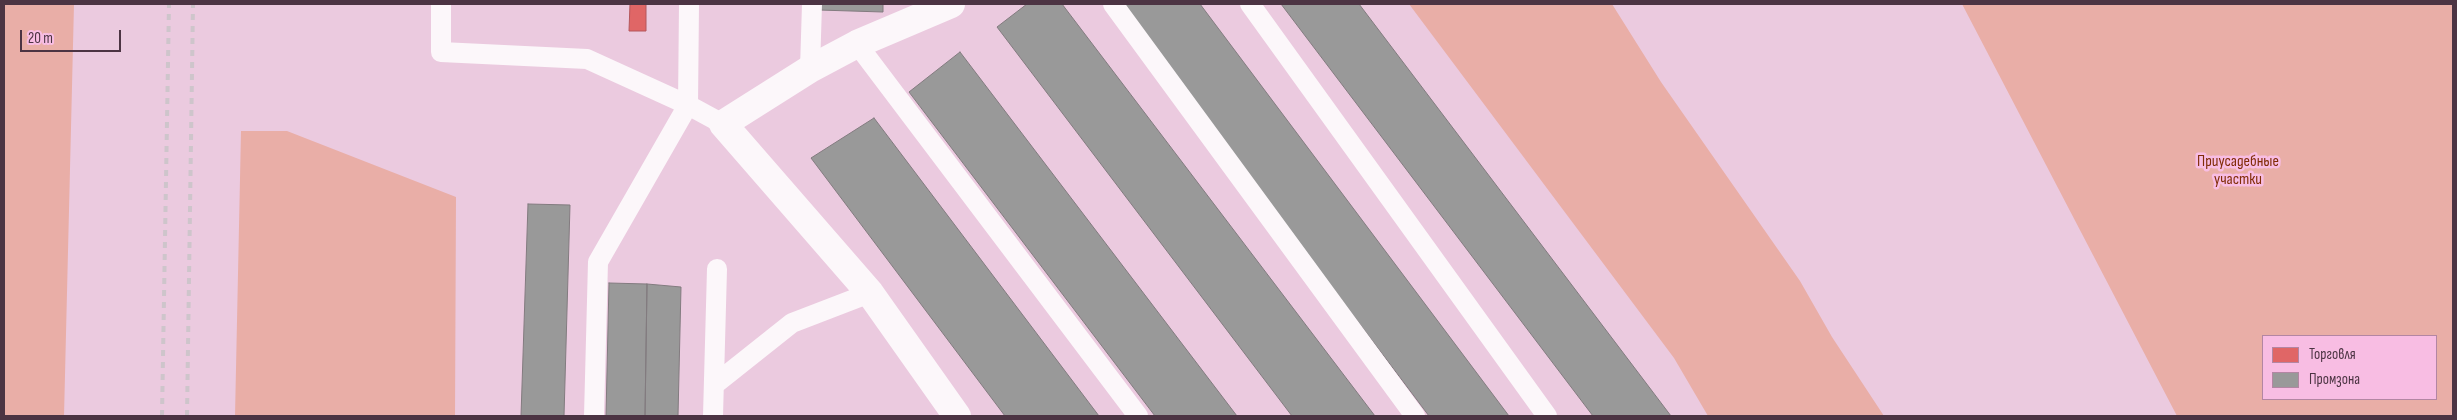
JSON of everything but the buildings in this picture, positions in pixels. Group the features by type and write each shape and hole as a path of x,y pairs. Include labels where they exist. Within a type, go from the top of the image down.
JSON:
{"street":[{"path":"951,4 922,10 857,44 810,70 723,124 870,293 957,416"}],"lane":[{"path":"441,4 440,52 587,59 688,105 723,124"},
{"path":"594,416 598,262 688,105 689,4"},
{"path":"810,70 812,4"},
{"path":"1113,4 1415,416"},
{"path":"1250,4 1547,416"},
{"path":"857,44 1138,416"},
{"path":"713,416 717,269"},
{"path":"714,385 792,323 870,293"}],"green space":[{"path":"4,4 74,4 64,416 4,416"},
{"path":"1409,4 1612,4 1661,82 1800,281 1832,337 1884,416 1708,416 1674,358"},
{"name":"Приусадебные участки","path":"1962,4 2453,4 2453,416 2177,416"},
{"path":"241,131 287,131 456,197 455,416 235,416"}],"railway":[{"path":"162,416 169,4"},
{"path":"187,416 193,4"}]}
